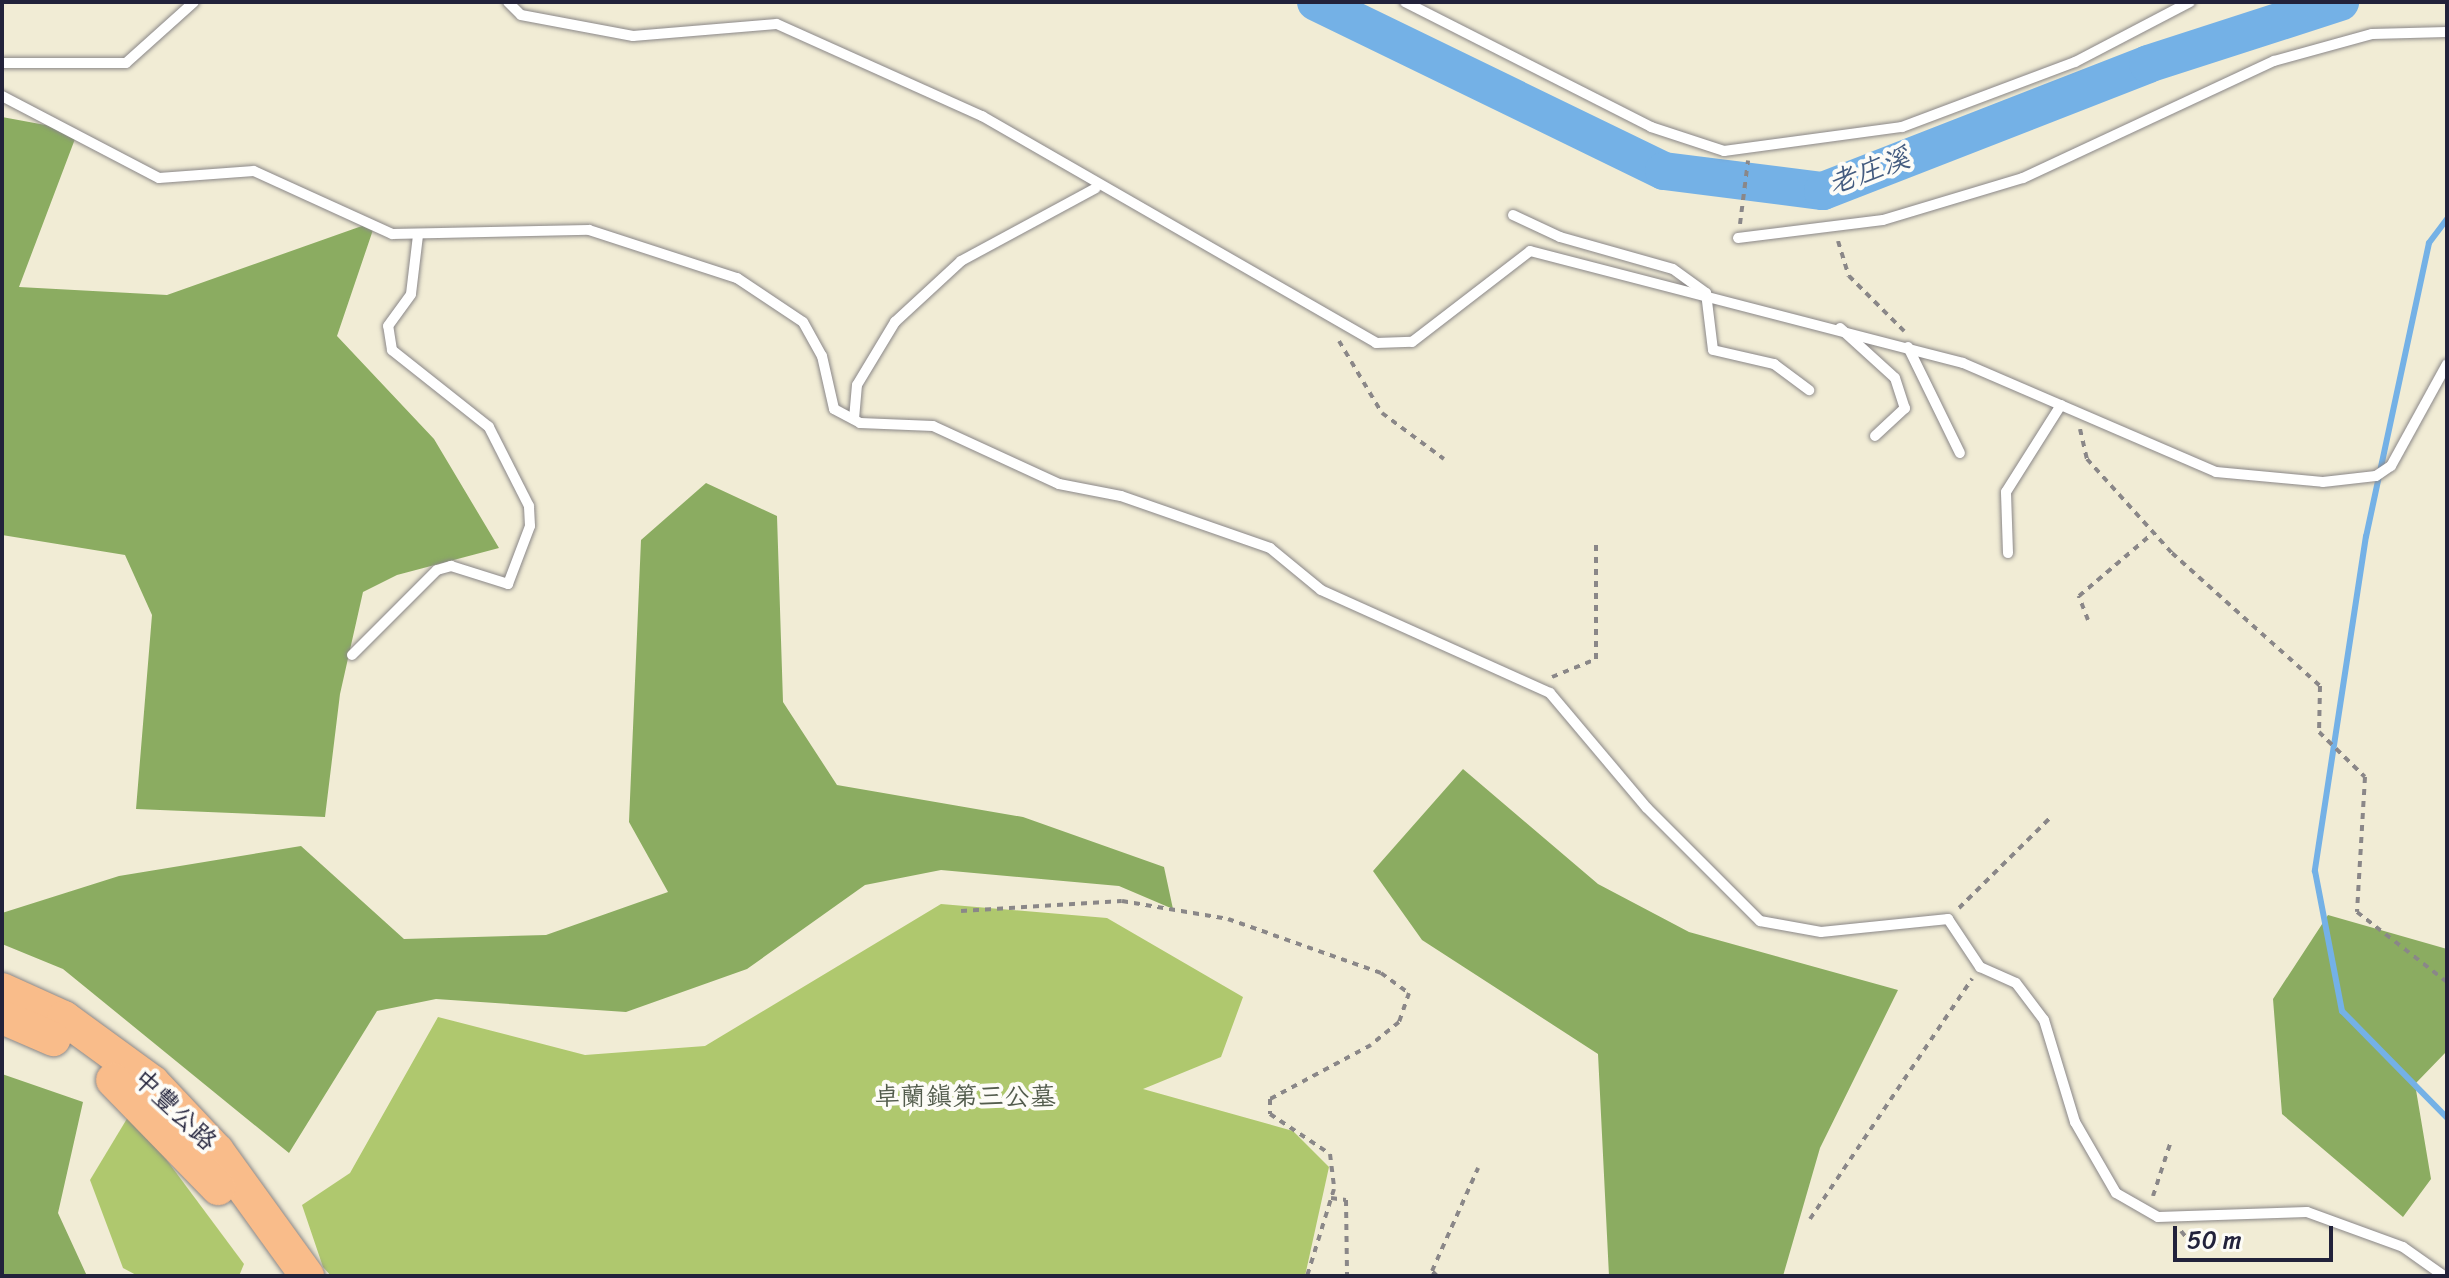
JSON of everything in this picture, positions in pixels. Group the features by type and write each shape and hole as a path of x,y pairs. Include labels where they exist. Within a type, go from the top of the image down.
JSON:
{"main road":[{"name":"中豐公路","path":"2,990 64,1018 153,1083 217,1151 307,1276"},
{"name":"中豐公路","path":"2,1017 64,1045 133,1096 287,1276"}],"lane":[{"path":"2,63 126,63 194,2"},
{"path":"508,2 521,15 633,36 777,24 982,116 1096,188 1376,343 1412,342 1530,251 1839,327 1925,352 2076,411 2216,472 2323,482 2376,476 2391,466 2447,364"},
{"path":"1405,2 1651,127 1724,151 1902,127 2075,62 2190,2"},
{"path":"1738,238 1883,220 2023,178 2274,61 2372,34 2447,32"},
{"path":"2,96 159,178 254,171 392,234 589,230 737,278 803,322 822,356 834,409 854,419 933,426 1059,484 1121,496 1270,548 1321,590 1550,693 1647,808 1760,921 1821,932 1948,919 1980,967 2016,983 2044,1020 2075,1122 2116,1193 2148,1211 2169,1216 2307,1212 2403,1247 2444,1276"},
{"path":"854,419 857,385 895,322 961,261 1096,188"},
{"path":"1513,215 1560,237 1673,269 1706,293 1713,350 1774,364 1809,390"},
{"path":"352,655 437,570 451,566 508,584 530,526 529,506 489,427 392,350 388,326 411,294 418,235"},
{"path":"1839,327 1898,388 1905,408 1875,436"},
{"path":"1908,347 1960,453"},
{"path":"2008,553 2006,492 2061,405"}],"path":[{"path":"1738,238 1750,148"},
{"path":"1834,227 1849,276 1925,352"},
{"path":"1321,313 1382,413 1444,459"},
{"path":"2076,411 2087,459 2153,533 2320,686 2319,732 2365,777 2357,912 2447,982"},
{"path":"2088,620 2079,596 2153,533"},
{"path":"1537,688 1596,659 1596,541"},
{"path":"1948,919 2051,817"},
{"path":"961,911 1122,901 1228,919 1381,973 1409,993 1399,1022 1371,1045 1270,1099 1270,1114 1330,1154 1331,1198 1307,1276"},
{"path":"1810,1219 1980,967"},
{"path":"2148,1211 2171,1141"},
{"path":"1437,1276 1432,1271 1478,1168"},
{"path":"1331,1198 1346,1200 1347,1276"},
{"path":"2169,1216 2189,1241 2218,1243"}],"green space":[{"path":"2,117 78,131 19,287 167,295 376,221 337,336 434,439 499,548 397,575 363,592 340,694 325,817 136,809 152,615 125,555 2,535"},
{"path":"706,483 777,516 783,702 837,785 1023,817 1164,867 1173,909 1119,886 941,870 865,885 747,969 626,1012 436,999 377,1011 289,1153 63,969 2,944 2,913 119,876 301,846 404,939 546,935 668,892 629,822 641,540"},
{"path":"1463,769 1598,884 1689,932 1898,990 1820,1148 1783,1276 1609,1276 1598,1054 1422,940 1373,871"},
{"name":"卓蘭鎮第三公墓","path":"941,904 1107,918 1243,997 1221,1057 1143,1089 1293,1131 1329,1167 1305,1276 331,1276 323,1267 302,1205 350,1173 438,1017 585,1055 705,1046"},
{"path":"2328,915 2447,949 2447,1051 2415,1084 2431,1179 2403,1217 2282,1114 2273,999"},
{"path":"2,1074 83,1102 58,1213 87,1276 2,1276"},
{"path":"131,1112 244,1264 239,1276 138,1276 123,1268 90,1180"}],"waterway":[{"name":"老庄溪","path":"1316,2 1664,171 1823,191 2148,64 2340,2"},
{"path":"2447,219 2429,243 2366,536 2315,871 2342,1011 2447,1118"}]}
